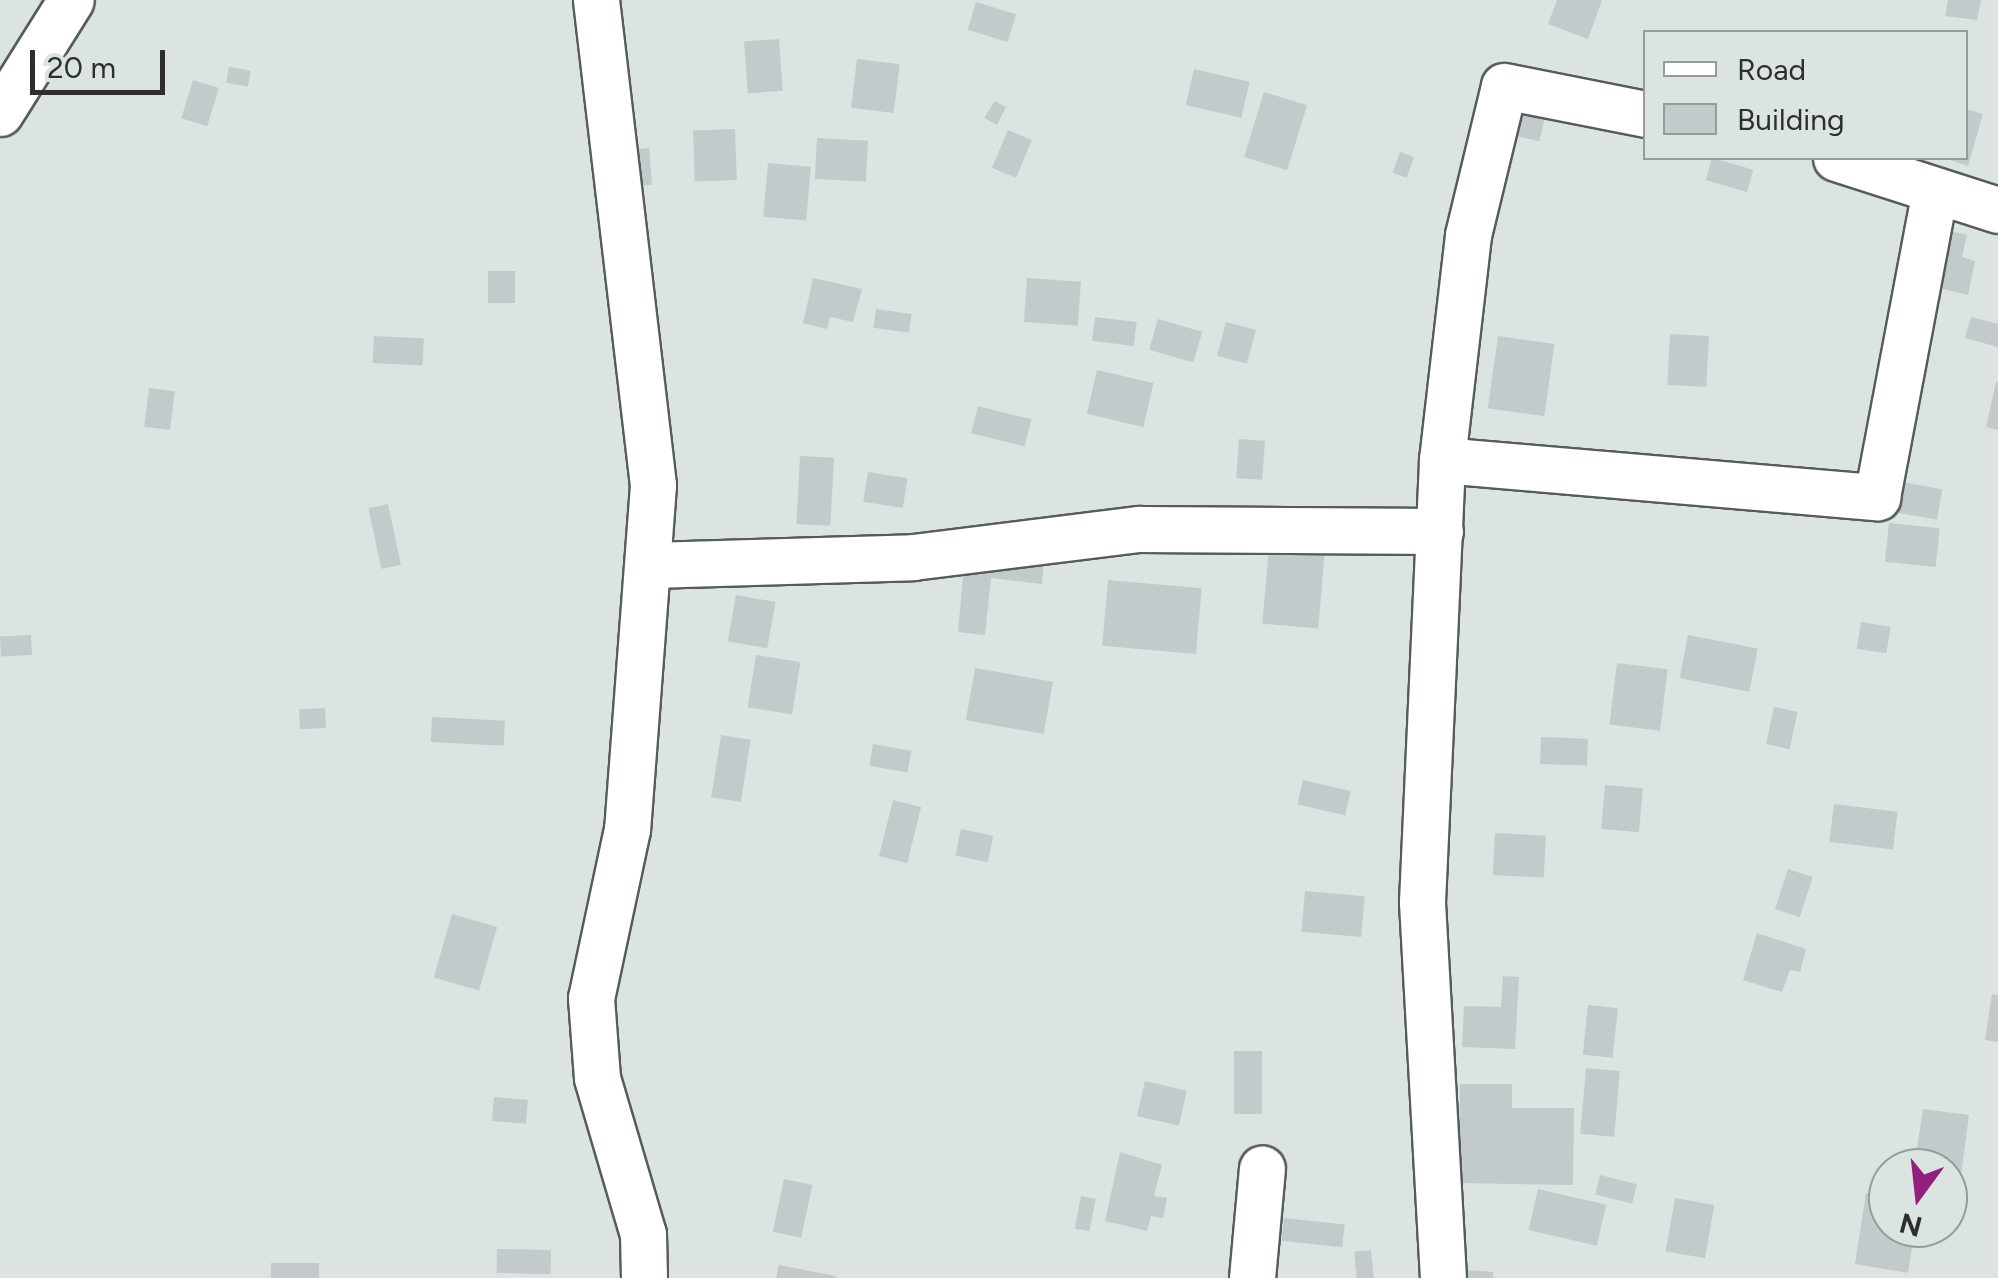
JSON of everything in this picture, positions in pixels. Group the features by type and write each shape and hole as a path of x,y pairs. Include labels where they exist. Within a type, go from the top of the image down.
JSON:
{"street":[{"path":"0,112 71,0"},
{"path":"596,0 640,348 653,485 651,565 630,737 627,829 591,998 598,1078 644,1234 644,1278"},
{"path":"1443,1278 1422,902 1442,460 1468,235 1504,86 1643,113"},
{"path":"1841,160 1934,194 1998,210"},
{"path":"1442,460 1876,497 1934,194"},
{"path":"651,565 913,557 1139,529 1440,532"},
{"path":"1252,1278 1262,1168"}],"building":[{"path":"1557,0 1602,0 1588,39 1548,24"},
{"path":"1948,0 1981,0 1977,20 1945,16"},
{"path":"976,2 1016,14 1008,42 968,30"},
{"path":"779,39 783,91 748,93 744,41"},
{"path":"857,59 900,64 894,113 851,108"},
{"path":"229,67 251,71 248,87 226,83"},
{"path":"1194,69 1250,82 1241,118 1186,105"},
{"path":"193,80 219,88 207,126 181,118"},
{"path":"1264,92 1307,105 1287,170 1244,157"},
{"path":"995,101 1006,107 997,125 984,118"},
{"path":"1507,104 1546,113 1539,141 1500,132"},
{"path":"1968,110 1983,114 1968,166 1950,160 1968,160"},
{"path":"735,129 737,180 695,181 693,130"},
{"path":"1008,130 1032,140 1016,178 992,168"},
{"path":"817,138 868,141 866,182 815,179"},
{"path":"649,148 652,185 625,187 622,150"},
{"path":"1400,152 1414,157 1407,178 1392,173"},
{"path":"1711,160 1753,170 1747,192 1706,180"},
{"path":"768,163 811,167 806,221 763,217"},
{"path":"1951,231 1967,235 1962,257 1975,261 1968,295 1938,288"},
{"path":"488,271 515,271 515,303 488,303"},
{"path":"813,278 862,289 853,322 830,317 827,329 803,323"},
{"path":"1027,278 1081,282 1078,326 1024,322"},
{"path":"876,309 912,314 909,333 873,328"},
{"path":"1095,317 1137,322 1134,346 1092,341"},
{"path":"1971,317 1998,324 1998,347 1965,338"},
{"path":"1158,319 1202,332 1193,362 1149,350"},
{"path":"1226,322 1256,330 1247,364 1217,356"},
{"path":"1670,334 1709,336 1706,387 1667,385"},
{"path":"374,336 424,339 423,366 373,363"},
{"path":"1498,336 1554,344 1544,416 1488,408"},
{"path":"1097,370 1154,383 1143,427 1087,414"},
{"path":"1998,382 1998,430 1986,427"},
{"path":"149,388 175,391 170,430 144,427"},
{"path":"978,406 1031,419 1025,446 971,433"},
{"path":"1239,439 1265,441 1262,480 1236,478"},
{"path":"800,456 834,458 830,526 796,524"},
{"path":"868,472 908,478 903,508 863,502"},
{"path":"1896,481 1942,489 1937,520 1891,512"},
{"path":"388,504 401,565 381,569 368,508"},
{"path":"1889,523 1940,528 1936,567 1885,562"},
{"path":"1270,536 1326,541 1318,629 1262,624"},
{"path":"965,554 1044,562 1042,584 991,578 985,635 958,632"},
{"path":"1108,580 1202,588 1196,654 1102,646"},
{"path":"736,595 775,602 767,648 728,641"},
{"path":"1861,622 1891,627 1886,653 1857,649"},
{"path":"31,635 32,655 1,657 0,637"},
{"path":"1688,635 1758,649 1749,692 1680,678"},
{"path":"756,655 800,662 792,714 748,707"},
{"path":"1617,663 1668,669 1660,731 1609,725"},
{"path":"975,668 1053,682 1044,734 966,720"},
{"path":"1774,707 1797,712 1790,749 1766,744"},
{"path":"325,708 326,728 300,729 299,709"},
{"path":"432,717 505,721 504,746 431,742"},
{"path":"721,735 751,740 741,802 711,797"},
{"path":"1541,737 1588,739 1587,766 1540,764"},
{"path":"873,744 911,751 908,772 869,766"},
{"path":"1303,780 1351,791 1345,815 1297,804"},
{"path":"1605,785 1643,788 1639,832 1601,829"},
{"path":"893,800 921,807 907,863 879,856"},
{"path":"1834,804 1898,812 1893,850 1829,842"},
{"path":"961,829 993,836 988,862 955,855"},
{"path":"1495,833 1546,836 1544,878 1493,875"},
{"path":"1788,869 1813,877 1800,917 1775,909"},
{"path":"1305,891 1365,896 1361,937 1301,932"},
{"path":"452,914 497,927 479,990 434,977"},
{"path":"1757,933 1806,949 1800,972 1790,970 1782,992 1743,980"},
{"path":"1503,976 1519,977 1515,1049 1462,1047 1464,1006 1501,1007"},
{"path":"1992,994 1998,995 1998,1042 1985,1040"},
{"path":"1588,1005 1618,1008 1613,1058 1583,1055"},
{"path":"1234,1051 1262,1051 1262,1114 1234,1114"},
{"path":"1586,1068 1620,1071 1614,1137 1580,1134"},
{"path":"1145,1081 1187,1091 1179,1126 1137,1116"},
{"path":"1460,1084 1512,1084 1512,1108 1574,1108 1573,1185 1459,1183"},
{"path":"494,1097 528,1100 526,1124 492,1121"},
{"path":"1923,1109 1969,1115 1965,1148 1917,1148"},
{"path":"1120,1152 1162,1165 1154,1196 1167,1198 1163,1218 1151,1216 1147,1231 1105,1221"},
{"path":"1600,1175 1637,1184 1632,1204 1595,1194"},
{"path":"784,1179 812,1185 801,1238 773,1232"},
{"path":"1538,1189 1606,1205 1597,1246 1529,1230"},
{"path":"1866,1193 1868,1248 1912,1248 1908,1273 1855,1264"},
{"path":"1081,1196 1096,1199 1089,1231 1075,1228"},
{"path":"1675,1198 1714,1205 1705,1258 1666,1251"},
{"path":"1284,1218 1345,1224 1342,1247 1282,1241"},
{"path":"497,1249 551,1250 551,1274 497,1273"},
{"path":"1371,1250 1374,1278 1357,1278 1354,1252"},
{"path":"271,1263 319,1263 319,1278 271,1278"},
{"path":"779,1265 836,1276 836,1278 776,1278"},
{"path":"1466,1270 1493,1272 1493,1278 1466,1278"}]}
